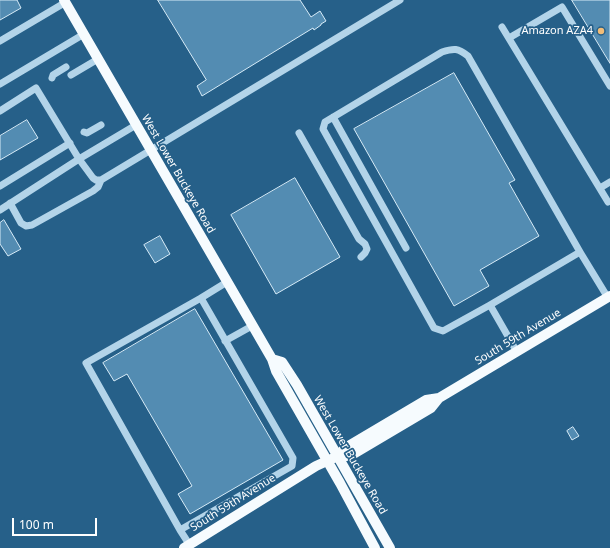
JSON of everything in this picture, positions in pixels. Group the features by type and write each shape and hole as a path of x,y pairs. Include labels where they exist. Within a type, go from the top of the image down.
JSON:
{"main road":[{"name":"West Lower Buckeye Road","path":"65,1 272,359 276,371 328,461 375,548"},
{"name":"South 59th Avenue","path":"187,546 316,466 338,456 350,456 430,408 439,398 609,297"},
{"name":"West Lower Buckeye Road","path":"272,359 282,362 289,373 390,548"}],"lane":[{"path":"10,204 21,224 26,226 32,225 98,187 101,180 400,0"},
{"path":"0,41 65,1"},
{"path":"509,38 562,7 610,86"},
{"path":"502,27 608,202"},
{"path":"0,84 84,34"},
{"path":"580,252 443,331 434,328 323,130 325,122 442,52 450,49 460,50 468,56 580,252 609,297"},
{"path":"71,75 98,59"},
{"path":"52,78 53,75 66,67"},
{"path":"0,110 36,88 79,159 93,178 96,180 101,180"},
{"path":"333,117 406,248"},
{"path":"84,132 88,133 101,125"},
{"path":"0,210 79,159 136,125"},
{"path":"300,133 359,239 367,248 361,257"},
{"path":"0,186 70,143"},
{"path":"600,188 610,182"},
{"path":"187,546 180,530 86,363 227,282"},
{"path":"180,530 292,466 293,458 201,298"},
{"path":"490,304 517,352"},
{"path":"226,341 252,326"}],"building":[{"path":"0,0 17,0 21,8 0,20"},
{"path":"158,0 300,0 311,17 320,11 326,21 314,30 313,28 202,96 197,86 206,80"},
{"name":"Amazon AZA4","path":"572,0 610,0 610,63"},
{"path":"454,73 515,180 509,183 539,236 480,270 489,286 454,306 354,129"},
{"path":"27,120 38,138 0,160 0,136"},
{"path":"295,178 340,257 276,294 231,215"},
{"path":"4,220 21,249 8,256 0,244 0,223"},
{"path":"160,236 170,254 155,263 144,245"},
{"path":"195,309 283,460 190,514 178,494 192,486 127,374 114,381 103,363"},
{"path":"573,427 579,436 572,440 567,431"}],"place":[{"name":"Amazon AZA4","path":"601,31"}]}
